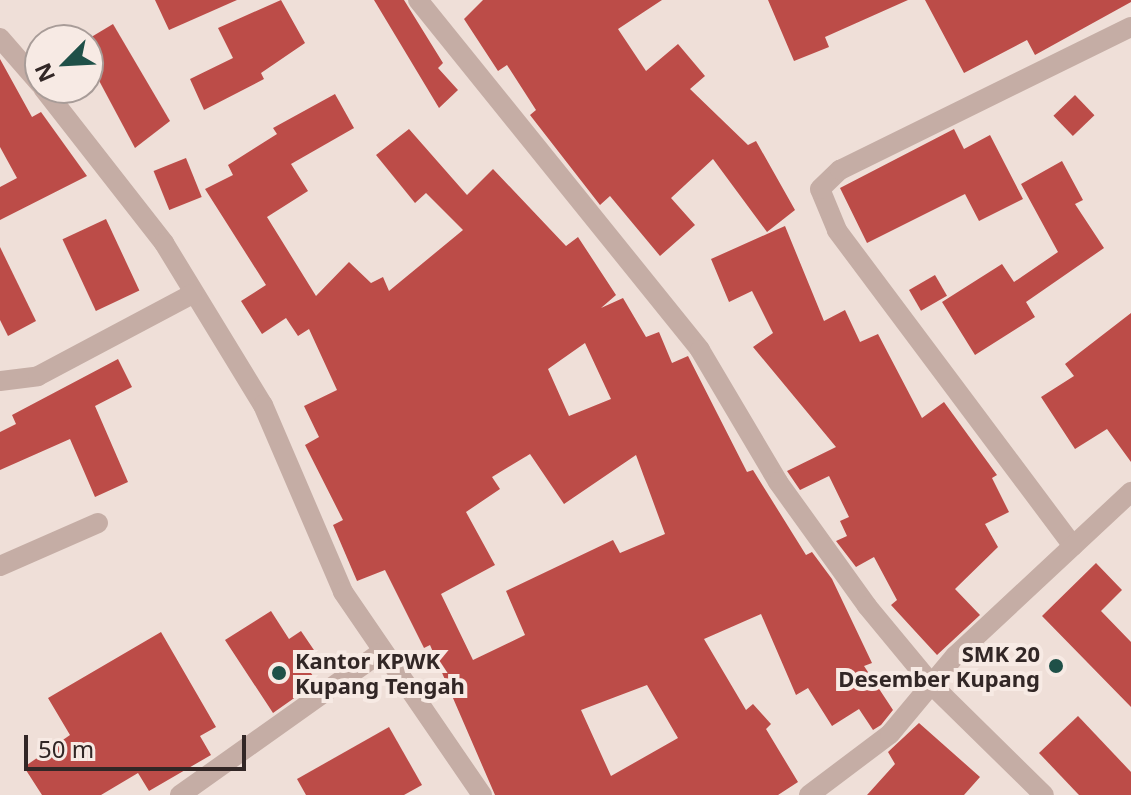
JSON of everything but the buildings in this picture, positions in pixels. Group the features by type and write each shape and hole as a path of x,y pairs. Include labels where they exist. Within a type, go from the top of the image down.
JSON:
{"street":[{"path":"418,0 700,350 812,534 934,687 1044,795"},
{"path":"1073,546 837,230 820,189 840,170 1131,27"},
{"path":"0,38 24,65"},
{"path":"57,104 121,179 263,405 343,592 380,653 482,795"},
{"path":"0,381 38,376 192,294"},
{"path":"809,795 890,734 934,687 955,656 1131,492"},
{"path":"0,566 98,523"},
{"path":"180,795 380,653"}],"place":[{"name":"SMK 20 Desember Kupang","path":"1056,666"},
{"name":"Kantor KPWK Kupang Tengah","path":"279,673"}]}
